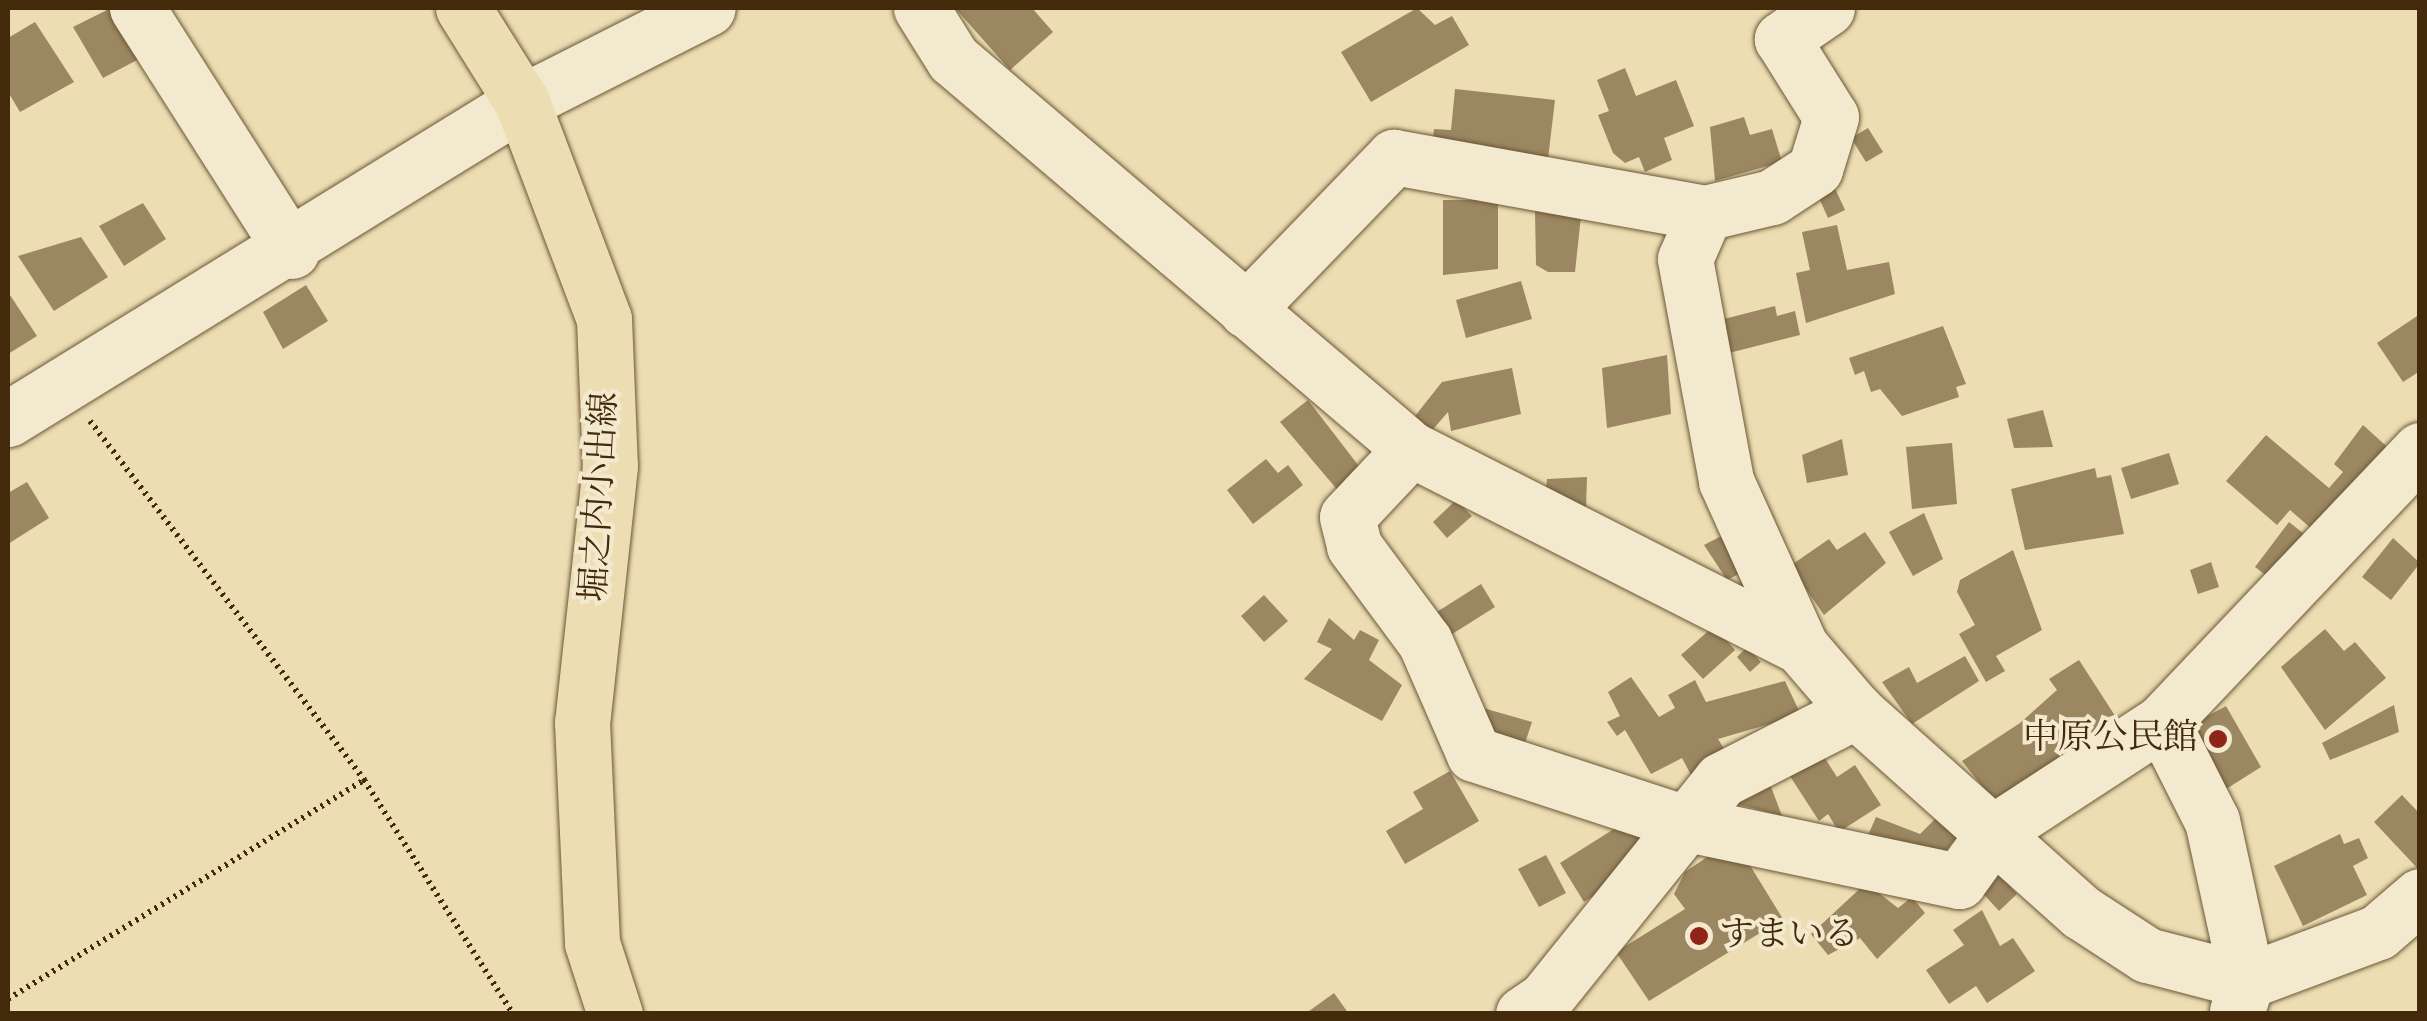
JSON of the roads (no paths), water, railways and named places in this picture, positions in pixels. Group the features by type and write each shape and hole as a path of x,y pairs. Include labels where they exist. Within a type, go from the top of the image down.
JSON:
{"main road":[{"name":"堀之内小出線","path":"463,8 522,102 604,320 610,466 582,722 592,942 615,1014"}],"street":[{"path":"137,8 292,251"},
{"path":"8,419 292,251 522,102 708,8"},
{"path":"921,8 953,59 1411,448 1801,647"},
{"path":"1246,310 1394,157 1705,213 1772,197 1816,168 1831,117 1782,39 1827,8"},
{"path":"1705,213 1685,259 1706,402 1726,481 1801,647 1856,711 1995,831 2080,912 2147,956 2242,997 2378,932 2420,896"},
{"path":"1411,448 1347,518 1354,546 1424,642 1474,754 1688,824 1959,881 1995,831 2162,722 2420,450"},
{"path":"1523,1014 1688,824 1721,780 1760,752 1856,711"},
{"path":"2162,722 2212,821 2242,997"}],"place":[{"name":"中原公民館","path":"2218,739"},
{"name":"すまいる","path":"1699,936"}]}
